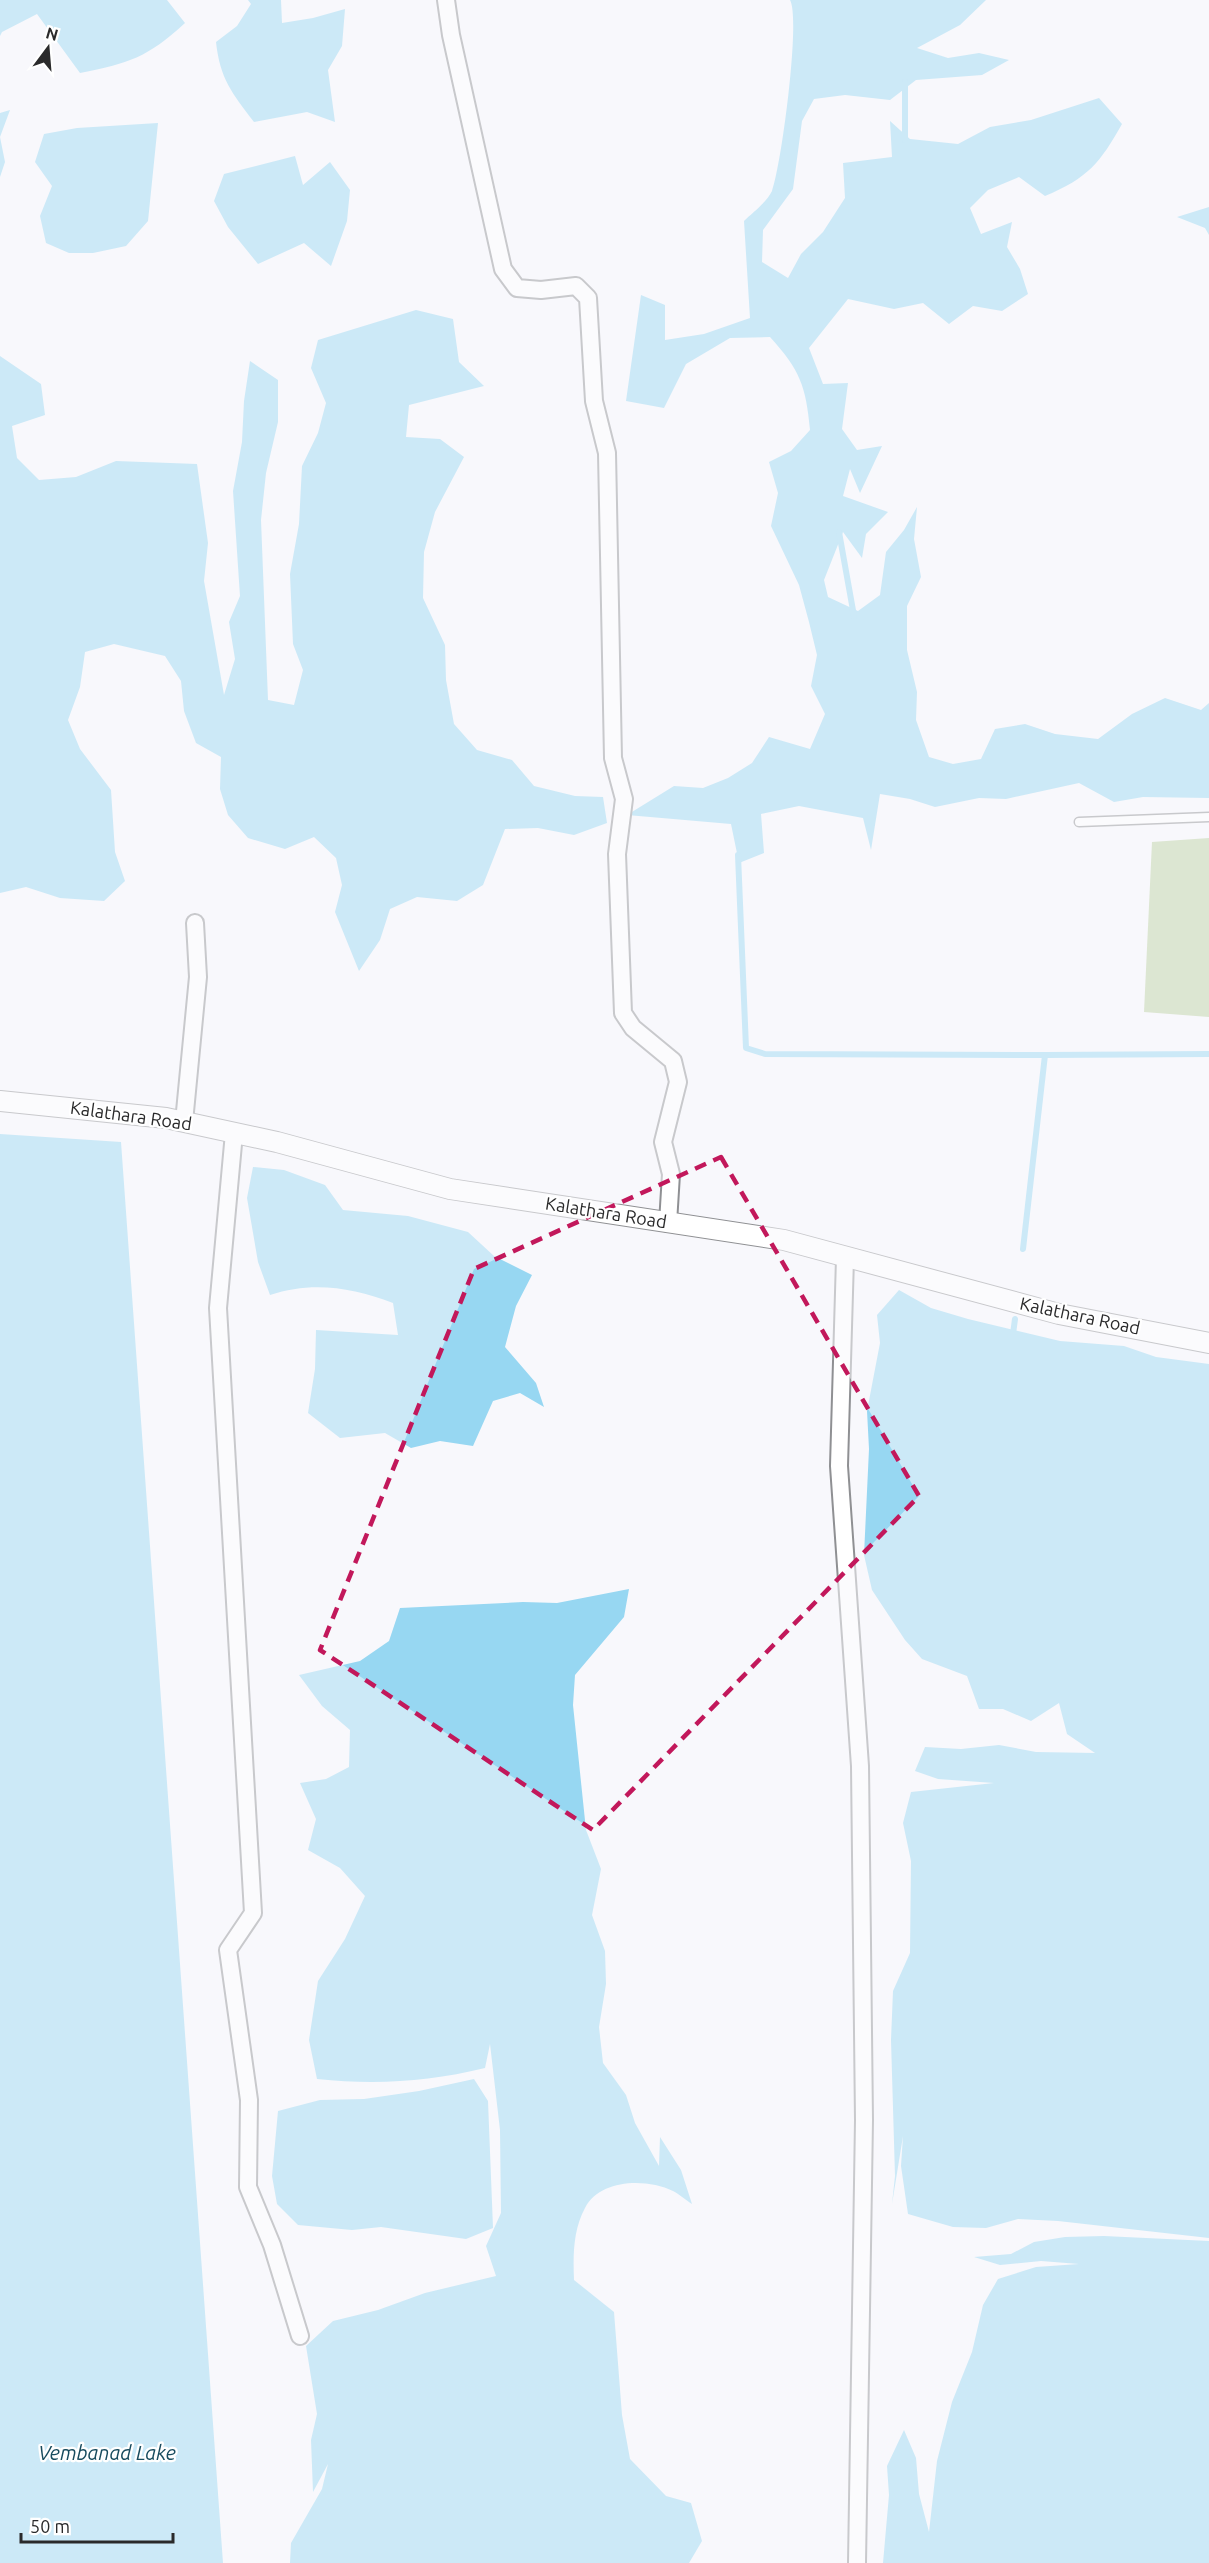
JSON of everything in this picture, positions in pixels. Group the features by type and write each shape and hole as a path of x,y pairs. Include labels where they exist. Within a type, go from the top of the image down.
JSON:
{"street":[{"path":"446,0 451,35 503,269 517,288 541,290 576,286 588,298 594,401 607,453 613,758 624,799 617,854 623,1012 633,1028 673,1061 678,1082 663,1142 671,1174 668,1223"},
{"path":"184,1122 198,976 195,922"},
{"name":"Kalathara Road","path":"0,1101 184,1122 450,1189 784,1240 1059,1314 1209,1343"},
{"path":"234,1133 219,1308 253,1913 228,1950 249,2100 248,2187 272,2246 300,2336"},
{"path":"845,1258 839,1466 860,1766 864,2096 857,2563"}],"lane":[{"path":"1079,822 1209,817"}],"highlighted area":[{"path":"721,1157 919,1496 593,1830 320,1650 474,1269"}],"green space":[{"path":"1209,838 1209,1017 1144,1012 1152,842"}],"water":[{"path":"0,0 167,0 185,23 148,52 125,62 80,73 37,14 2,32 0,36"},
{"path":"248,0 281,0 282,23 313,18 345,9 342,46 328,70 335,122 307,112 254,122 239,102 224,76 216,42 237,26 251,4"},
{"path":"790,0 986,0 960,25 917,48 948,58 979,53 1009,60 982,75 916,80 890,100 845,95 814,99 802,121 793,189 763,230 762,262 788,278 801,254 823,232 845,198 843,163 892,157 890,121 910,139 958,144 990,127 1031,120 1099,98 1122,124 1099,159 1072,183 1045,196 1019,177 988,190 970,208 981,234 1012,222 1007,247 1020,269 1028,294 1002,311 973,306 949,324 923,303 894,309 848,299 809,348 823,384 848,383 842,429 857,450 882,446 860,493 850,469 843,496 888,512 866,534 862,558 843,532 824,580 828,597 858,611 880,595 886,552 904,530 917,507 914,539 921,577 907,606 907,650 917,692 916,720 929,757 953,764 981,759 995,729 1025,724 1055,734 1098,739 1132,714 1165,698 1201,710 1209,703 1209,798 1143,797 1114,802 1079,783 1006,799 979,798 935,807 910,799 880,794 871,850 863,818 799,806 761,814 764,853 739,863 731,824 627,815 674,786 703,788 728,778 752,763 769,737 810,749 825,714 811,686 817,655 799,585 771,526 778,493 769,462 791,451 810,430 806,402 795,369 770,337 730,338 686,364 664,408 626,401 641,295 665,305 665,340 704,334 750,318 744,221 770,195 776,177 792,63 793,13"},
{"path":"10,110 0,137 0,113"},
{"path":"158,123 148,221 126,246 93,253 69,253 46,243 40,216 52,186 35,162 44,134 77,128"},
{"path":"0,137 5,162 0,177"},
{"path":"295,156 303,185 330,162 350,190 347,221 331,266 304,243 258,264 228,227 214,201 224,174"},
{"path":"1209,207 1209,235 1205,228 1177,217"},
{"path":"416,310 453,319 459,362 484,386 409,405 406,437 440,439 464,457 435,512 424,552 423,598 445,645 446,680 454,724 477,750 512,760 534,786 575,796 603,797 607,823 574,835 538,828 505,829 483,885 457,901 417,897 390,909 380,940 359,971 335,912 342,885 336,858 314,837 285,849 248,838 228,815 220,789 221,757 196,743 184,711 181,681 165,656 114,644 85,652 80,687 68,720 80,749 111,790 115,852 125,881 104,901 60,898 26,887 0,893 0,356 41,384 45,415 12,426 17,458 39,480 76,477 116,461 197,464 208,543 204,581 224,695 235,659 229,622 240,596 233,491 242,442 244,401 250,361 278,380 278,422 266,473 261,520 268,700 294,705 303,670 293,644 290,574 299,524 302,466 318,433 326,403 311,368 318,340"},
{"name":"Vembanad Lake","path":"0,1134 121,1142 223,2563 0,2563"},
{"path":"253,1167 284,1170 325,1185 343,1210 408,1216 468,1232 494,1256 532,1275 516,1306 505,1347 536,1383 544,1407 520,1393 493,1401 473,1446 440,1441 411,1448 385,1433 340,1438 308,1413 315,1369 316,1330 398,1335 393,1303 362,1293 332,1288 301,1288 270,1295 258,1262 247,1198"},
{"path":"899,1290 931,1308 1060,1341 1124,1346 1156,1357 1209,1364 1209,2238 1058,2221 1018,2219 986,2228 953,2227 908,2214 901,2166 903,2136 892,2204 895,2176 891,2040 893,1991 910,1953 911,1861 903,1823 911,1792 994,1783 938,1779 915,1771 925,1747 961,1749 999,1745 1036,1752 1095,1753 1067,1734 1059,1703 1031,1721 1003,1709 979,1709 967,1676 922,1659 905,1640 872,1590 864,1555 869,1449 867,1411 880,1343 877,1315"},
{"path":"629,1589 624,1617 575,1675 573,1705 586,1830 601,1869 592,1915 605,1951 606,1984 599,2027 603,2063 626,2095 635,2123 659,2166 660,2137 681,2170 692,2204 673,2191 650,2184 624,2184 601,2191 585,2208 578,2225 574,2252 574,2280 614,2312 622,2415 630,2459 666,2496 691,2503 702,2541 689,2563 290,2563 291,2543 322,2489 328,2464 313,2492 311,2440 317,2414 306,2346 333,2321 378,2310 425,2293 496,2276 486,2246 501,2213 500,2130 490,2044 485,2068 464,2073 381,2082 317,2079 309,2040 318,1981 345,1939 365,1896 340,1868 308,1850 316,1819 300,1783 326,1779 349,1767 350,1730 322,1706 299,1675 360,1661 389,1641 400,1608 523,1602 557,1603"},
{"path":"474,2079 488,2101 493,2228 466,2239 381,2227 352,2230 298,2225 277,2204 272,2176 278,2111 320,2100 364,2099 419,2091"},
{"path":"1104,2236 1209,2241 1209,2563 883,2563 889,2495 887,2466 904,2430 916,2458 919,2494 929,2532 937,2461 952,2402 972,2352 983,2305 998,2279 1036,2267 1079,2264 1041,2261 1000,2265 974,2257 1011,2254 1034,2242 1065,2237"}],"waterway":[{"path":"905,82 905,140"},
{"path":"839,532 854,616"},
{"path":"738,855 746,1048 765,1054 1049,1055"},
{"path":"1023,1249 1045,1055 1209,1054"},
{"path":"1013,1334 1015,1319"}]}
